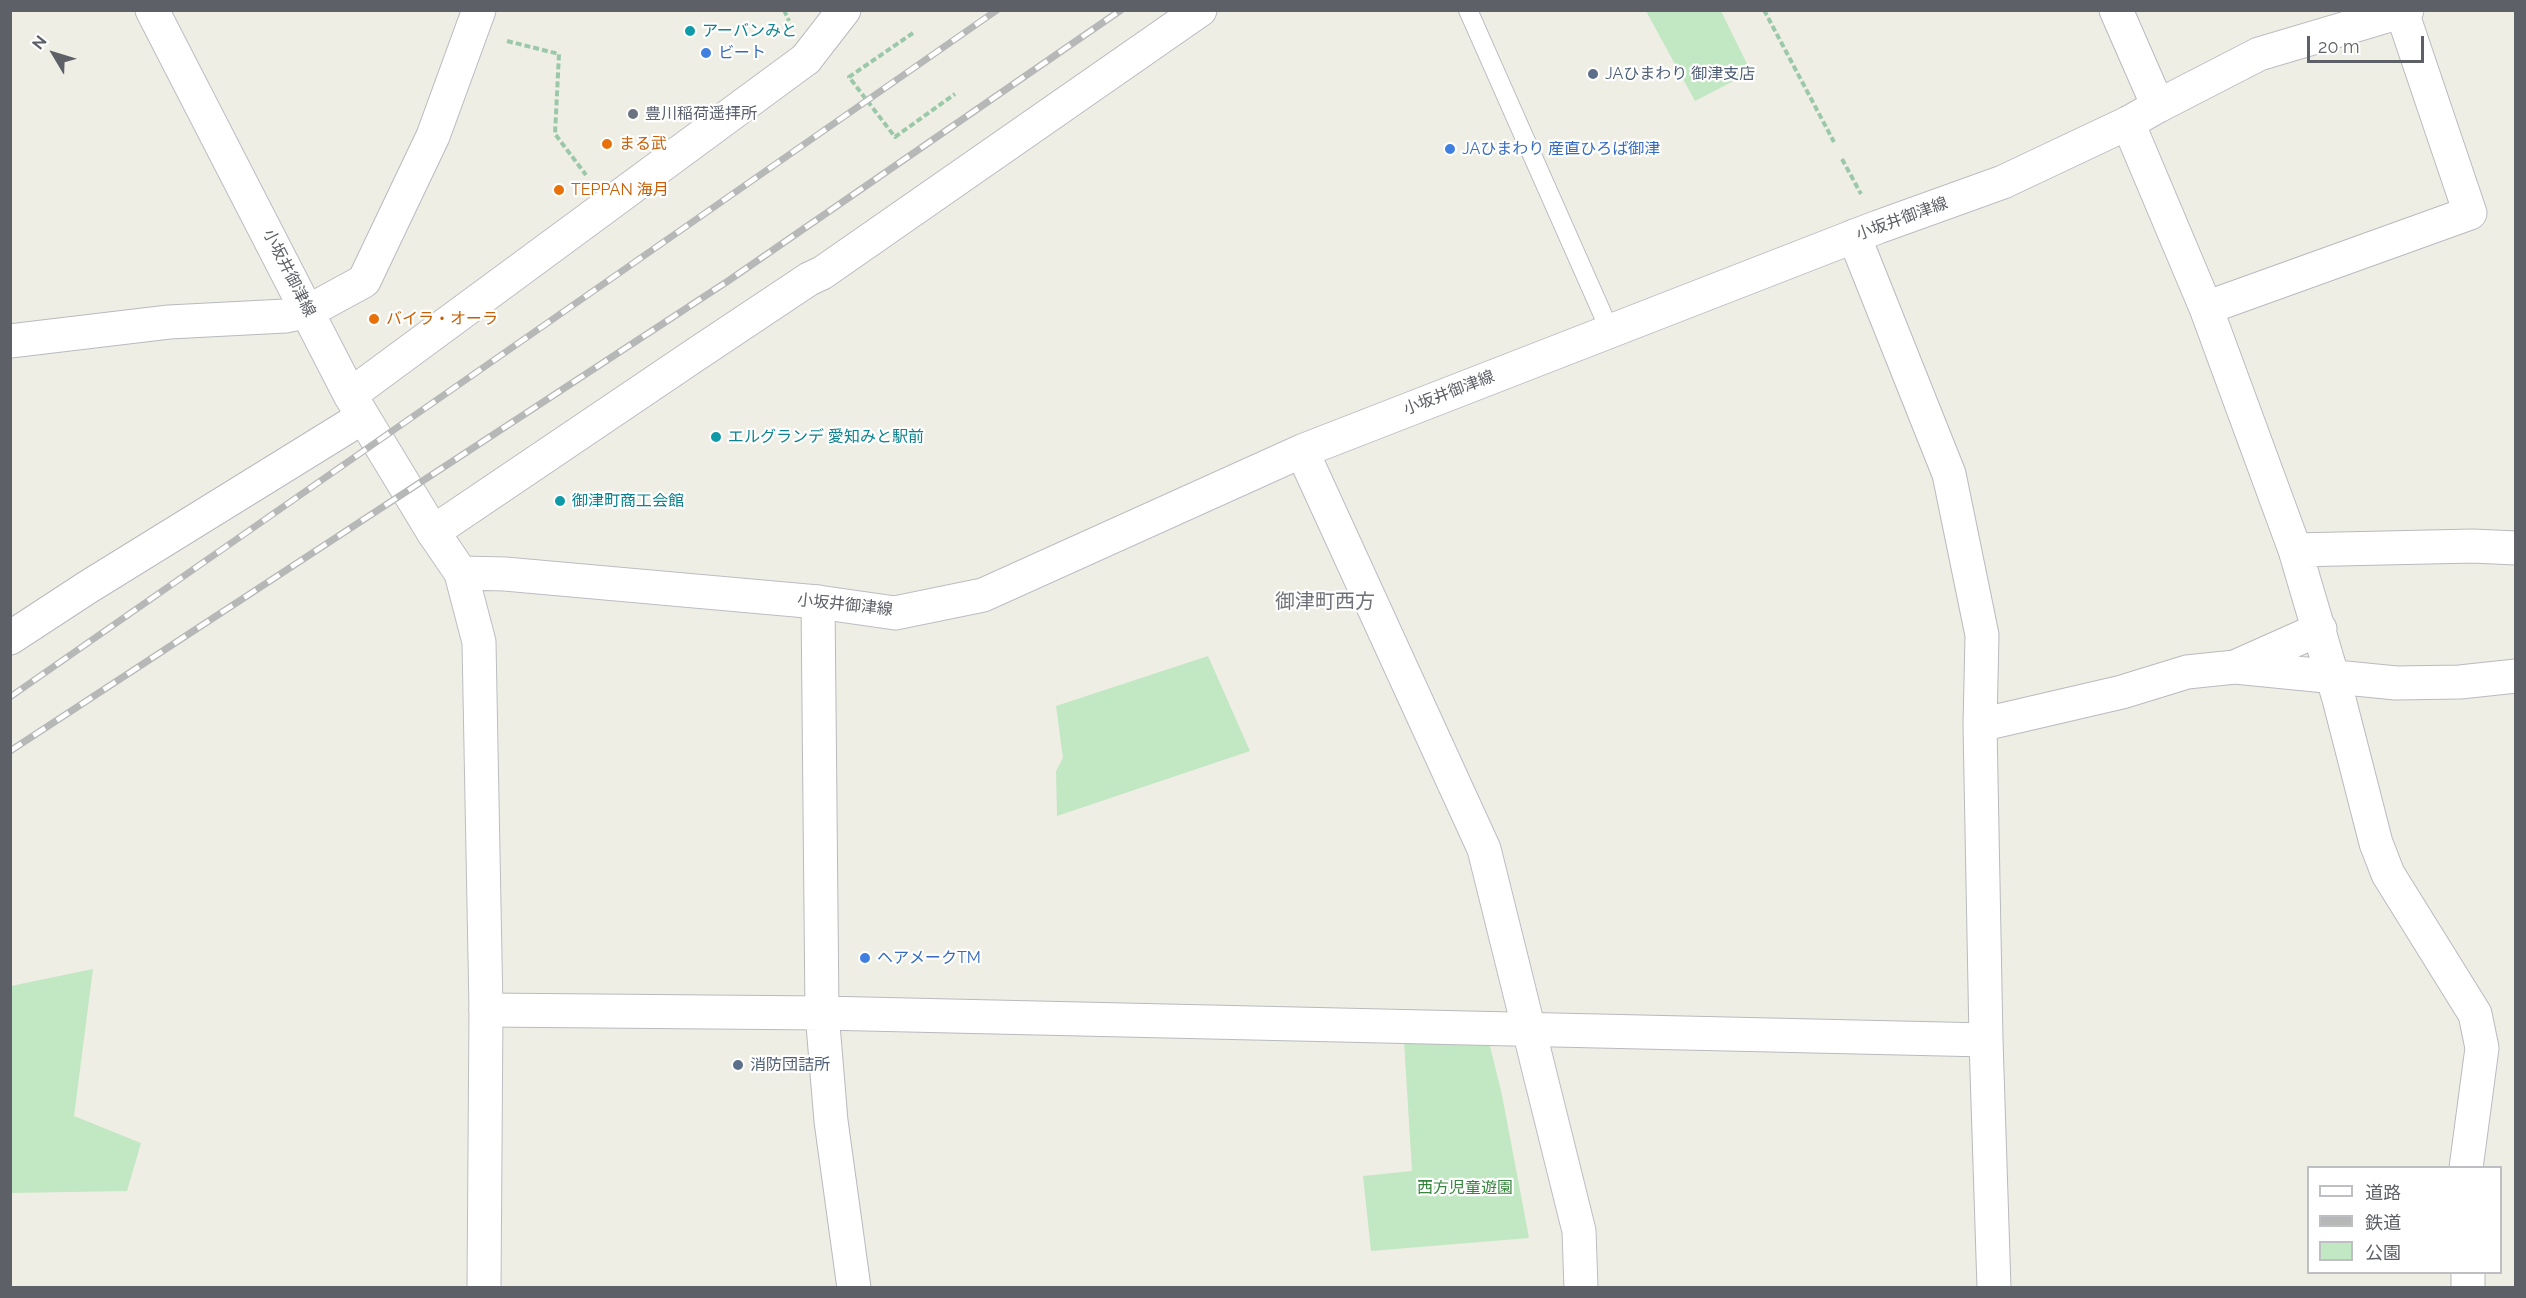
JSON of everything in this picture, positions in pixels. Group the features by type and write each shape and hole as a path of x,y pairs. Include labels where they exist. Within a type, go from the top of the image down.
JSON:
{"street":[{"name":"小坂井御津線","path":"152,10 357,406 433,532 461,573 479,642 486,1010 484,1287"},
{"path":"433,532 704,348 809,279 822,273 1200,10"},
{"path":"2116,10 2158,106"},
{"name":"小坂井御津線","path":"461,573 505,574 818,602 896,613 983,595 1302,451 1854,236 2003,182 2128,123 2259,54 2404,11"},
{"path":"2206,308 2470,213 2404,11"},
{"path":"10,638 357,406 608,205 806,59 833,17"},
{"path":"10,341 169,322 285,316 309,311 364,281 433,136 476,21"},
{"path":"2128,123 2206,308 2295,550 2332,675 2376,843 2388,874 2475,1014 2482,1048 2466,1166"},
{"path":"1854,236 1949,474 1982,635 1980,726 1986,1040 1994,1287"},
{"path":"1302,451 1484,849 1579,1231 1581,1287"},
{"path":"2295,550 2473,546 2516,548"},
{"path":"818,602 822,1013 831,1120 854,1287"},
{"path":"2235,667 2319,629"},
{"path":"1980,726 2122,692 2187,672 2235,667 2396,683 2460,682 2516,676"},
{"path":"486,1010 822,1013 1986,1040"}],"lane":[{"path":"1468,10 1610,331"}],"path":[{"path":"1764,10 1834,142"},
{"path":"476,21 559,54 555,135 608,205"},
{"path":"913,33 849,77 894,137 956,94"}],"green space":[{"path":"1646,11 1721,11 1751,72 1695,101"},
{"path":"1208,656 1250,751 1057,816 1056,771 1063,758 1056,706"},
{"path":"93,969 74,1116 141,1143 127,1191 11,1193 11,986"},
{"name":"西方児童遊園","path":"1404,1041 1489,1042 1502,1095 1529,1238 1371,1251 1363,1176 1412,1171"}],"railway":[{"path":"10,697 997,10"},
{"path":"10,751 728,281 1121,10"}],"place":[{"name":"アーバンみと","path":"690,31"},
{"name":"ビート","path":"706,53"},
{"name":"JAひまわり 御津支店","path":"1593,74"},
{"name":"豊川稲荷遥拝所","path":"633,114"},
{"name":"まる武","path":"607,144"},
{"name":"JAひまわり 産直ひろば御津","path":"1450,149"},
{"name":"TEPPAN 海月","path":"559,190"},
{"name":"バイラ・オーラ","path":"374,319"},
{"name":"エルグランデ 愛知みと駅前","path":"716,437"},
{"name":"御津町商工会館","path":"560,501"},
{"name":"ヘアメークTM","path":"865,958"},
{"name":"消防団詰所","path":"738,1065"}],"district":[{"name":"御津町西方","path":"1325,602"}]}
